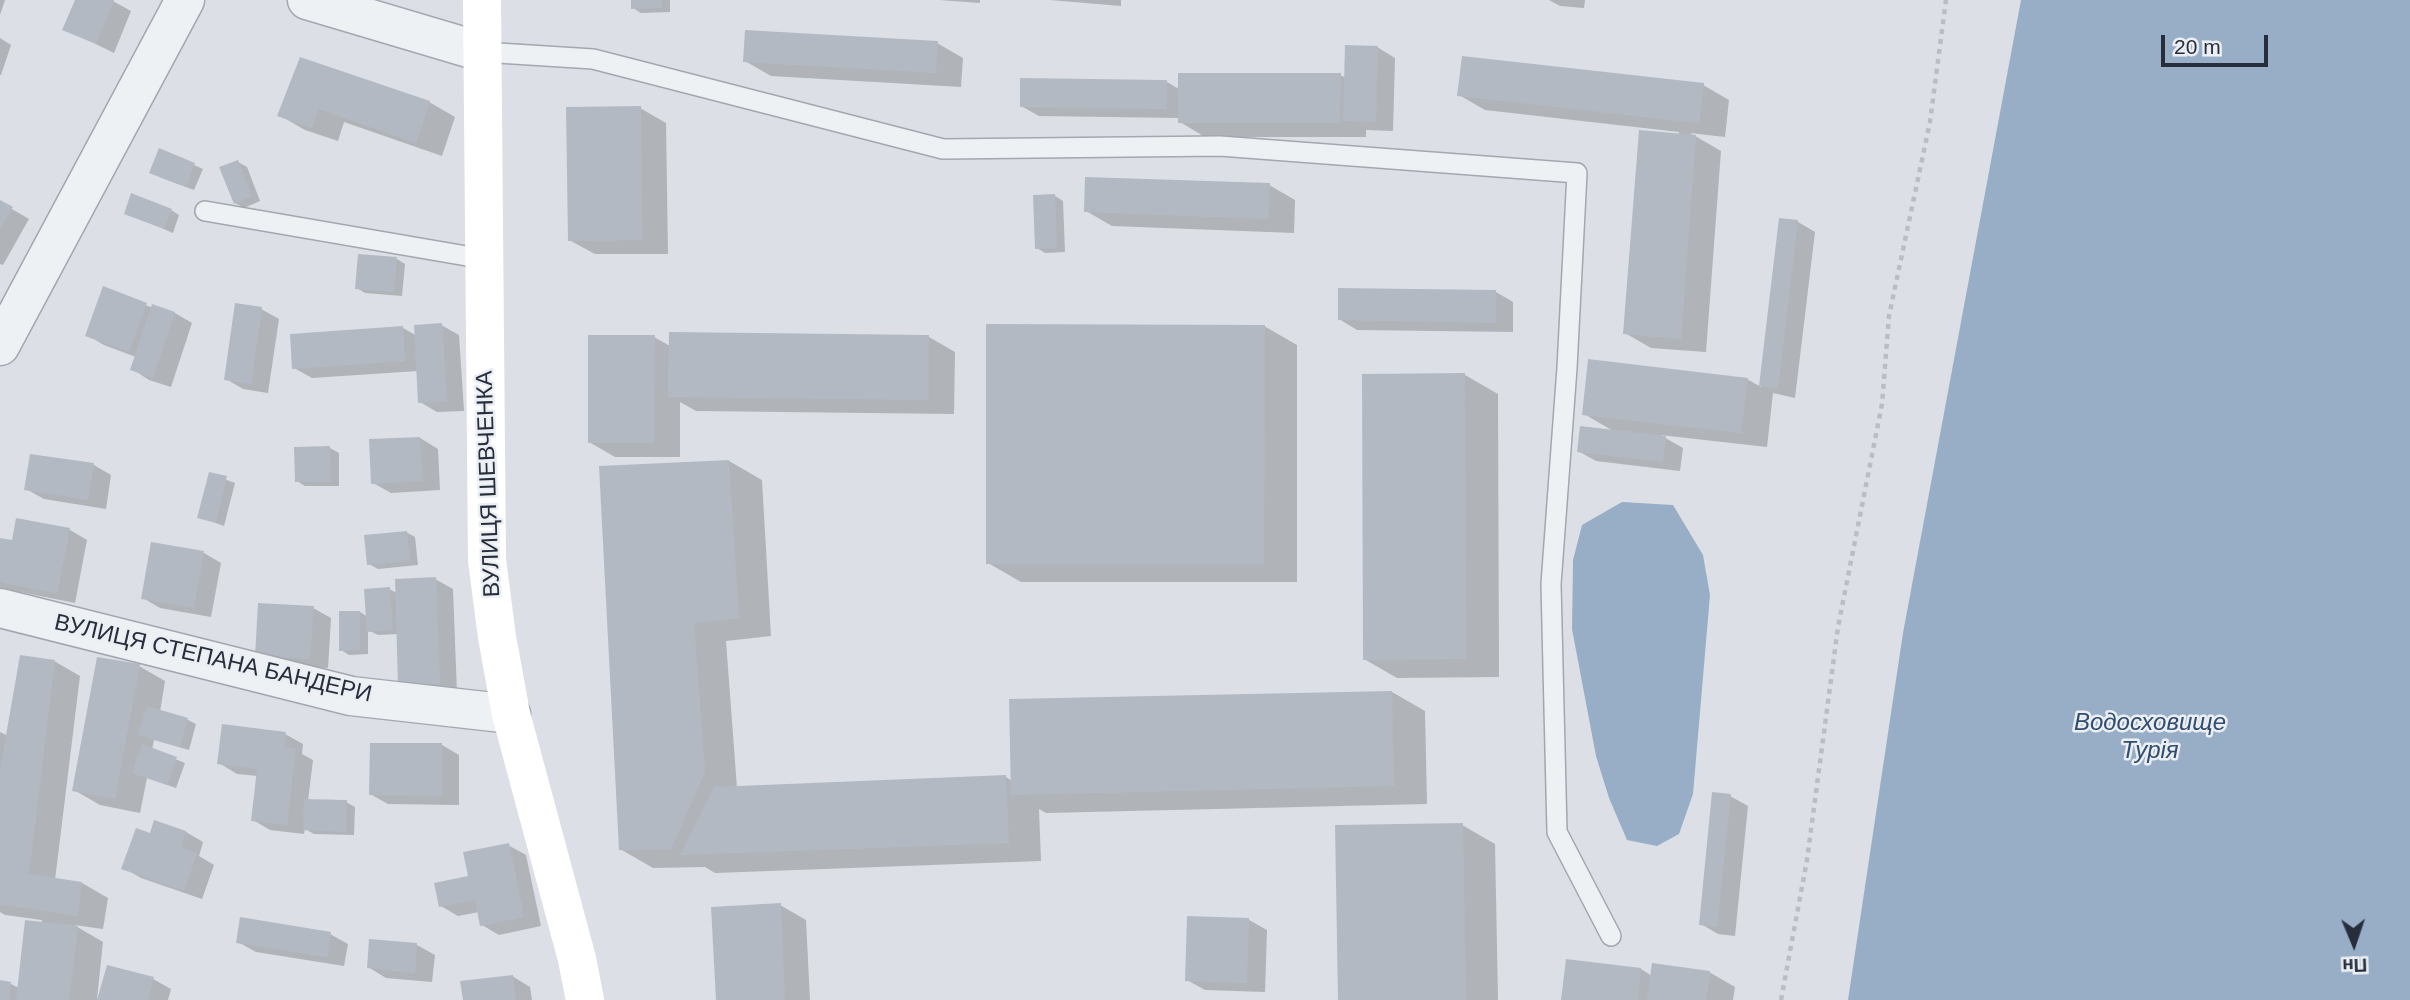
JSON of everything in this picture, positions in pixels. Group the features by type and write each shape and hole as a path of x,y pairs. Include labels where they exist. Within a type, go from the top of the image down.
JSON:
{"street":[{"path":"0,346 185,0"},
{"path":"307,0 482,52"},
{"name":"ВУЛИЦЯ ШЕВЧЕНКА","path":"482,0 487,561 496,637 511,714 577,959 585,1000"},
{"name":"ВУЛИЦЯ СТЕПАНА БАНДЕРИ","path":"0,608 351,696 511,714"}],"lane":[{"path":"482,52 593,59 943,149 1220,146 1577,173 1567,368 1551,584 1557,832 1611,936"},
{"path":"205,211 484,259"}],"path":[{"path":"1781,1000 1807,860 1838,626 1882,404 1889,317 1930,122 1946,0"}],"water":[{"name":"Водосховище Турія","path":"2021,0 2410,0 2410,1000 1848,1000 1903,633"},
{"path":"1622,502 1673,505 1703,555 1710,595 1693,794 1679,834 1657,846 1627,840 1609,798 1596,756 1572,629 1573,560 1582,525"}],"building":[{"path":"75,0 114,0 96,44 62,30"},
{"path":"631,0 662,0 662,8 631,9"},
{"path":"745,30 938,41 936,73 743,62"},
{"path":"1345,45 1378,46 1376,122 1343,121"},
{"path":"1462,56 1704,83 1699,123 1457,96"},
{"path":"300,57 430,101 416,143 318,109 312,128 277,116"},
{"path":"1178,73 1341,73 1340,123 1178,123"},
{"path":"1020,78 1167,80 1167,109 1020,107"},
{"path":"641,106 642,240 568,241 566,107"},
{"path":"1639,130 1696,135 1681,339 1623,334"},
{"path":"159,148 195,163 186,187 149,173"},
{"path":"238,160 252,196 234,204 219,167"},
{"path":"1085,177 1270,183 1268,219 1084,212"},
{"path":"131,193 172,209 164,229 124,214"},
{"path":"1055,194 1057,248 1035,249 1033,195"},
{"path":"0,200 13,207 0,229"},
{"path":"1779,218 1798,220 1778,389 1759,386"},
{"path":"358,254 397,257 394,292 355,289"},
{"path":"103,286 147,303 129,352 85,336"},
{"path":"1338,288 1496,290 1496,323 1338,320"},
{"path":"235,303 262,307 251,384 224,380"},
{"path":"152,304 175,312 153,378 130,370"},
{"path":"442,323 447,401 418,403 414,325"},
{"path":"986,324 1265,325 1264,564 986,564"},
{"path":"403,326 405,361 292,369 290,334"},
{"path":"669,332 929,335 929,400 668,397"},
{"path":"588,335 655,335 654,443 588,443"},
{"path":"1588,359 1748,378 1741,433 1582,415"},
{"path":"1465,373 1466,659 1363,660 1362,374"},
{"path":"1580,426 1666,436 1663,462 1577,452"},
{"path":"420,437 423,481 371,484 369,439"},
{"path":"330,446 331,482 295,482 294,447"},
{"path":"30,454 94,463 88,500 24,490"},
{"path":"729,460 739,618 694,623 705,772 671,849 619,850 599,466"},
{"path":"209,472 227,476 216,523 197,518"},
{"path":"16,518 70,528 57,594 0,582 0,538 12,540"},
{"path":"407,531 410,561 367,565 364,535"},
{"path":"151,542 204,551 194,608 141,599"},
{"path":"436,577 440,684 398,686 395,579"},
{"path":"390,587 393,630 367,632 364,589"},
{"path":"258,603 314,606 310,659 255,656"},
{"path":"339,611 360,611 360,650 339,651"},
{"path":"20,655 55,660 29,874 82,882 78,916 0,904 0,770"},
{"path":"97,657 140,664 115,799 72,791"},
{"path":"1392,691 1394,786 1011,795 1009,699"},
{"path":"147,706 188,718 180,747 138,735"},
{"path":"222,724 286,732 284,747 296,749 287,825 251,821 257,769 217,764"},
{"path":"370,743 442,743 442,796 369,795"},
{"path":"142,744 177,757 167,785 132,773"},
{"path":"1006,775 1009,843 680,855 714,787"},
{"path":"1712,792 1731,794 1717,927 1699,925"},
{"path":"304,799 347,800 346,832 303,830"},
{"path":"154,820 186,831 181,847 197,853 184,891 121,869 136,828 150,833"},
{"path":"1463,823 1466,1000 1338,1000 1335,825"},
{"path":"509,843 524,917 480,926 475,900 439,907 434,883 468,876 463,852"},
{"path":"781,903 785,1000 716,1000 711,907"},
{"path":"1187,916 1249,918 1247,983 1185,981"},
{"path":"240,917 331,932 327,957 236,943"},
{"path":"25,920 78,926 69,1000 16,1000"},
{"path":"369,939 417,943 415,973 367,968"},
{"path":"1566,959 1641,968 1638,1000 1561,1000"},
{"path":"1652,963 1710,971 1706,1000 1647,1000"},
{"path":"107,965 154,977 148,1000 97,1000"},
{"path":"513,975 516,1000 463,1000 460,981"},
{"path":"0,980 11,982 9,1000 0,1000"}]}
